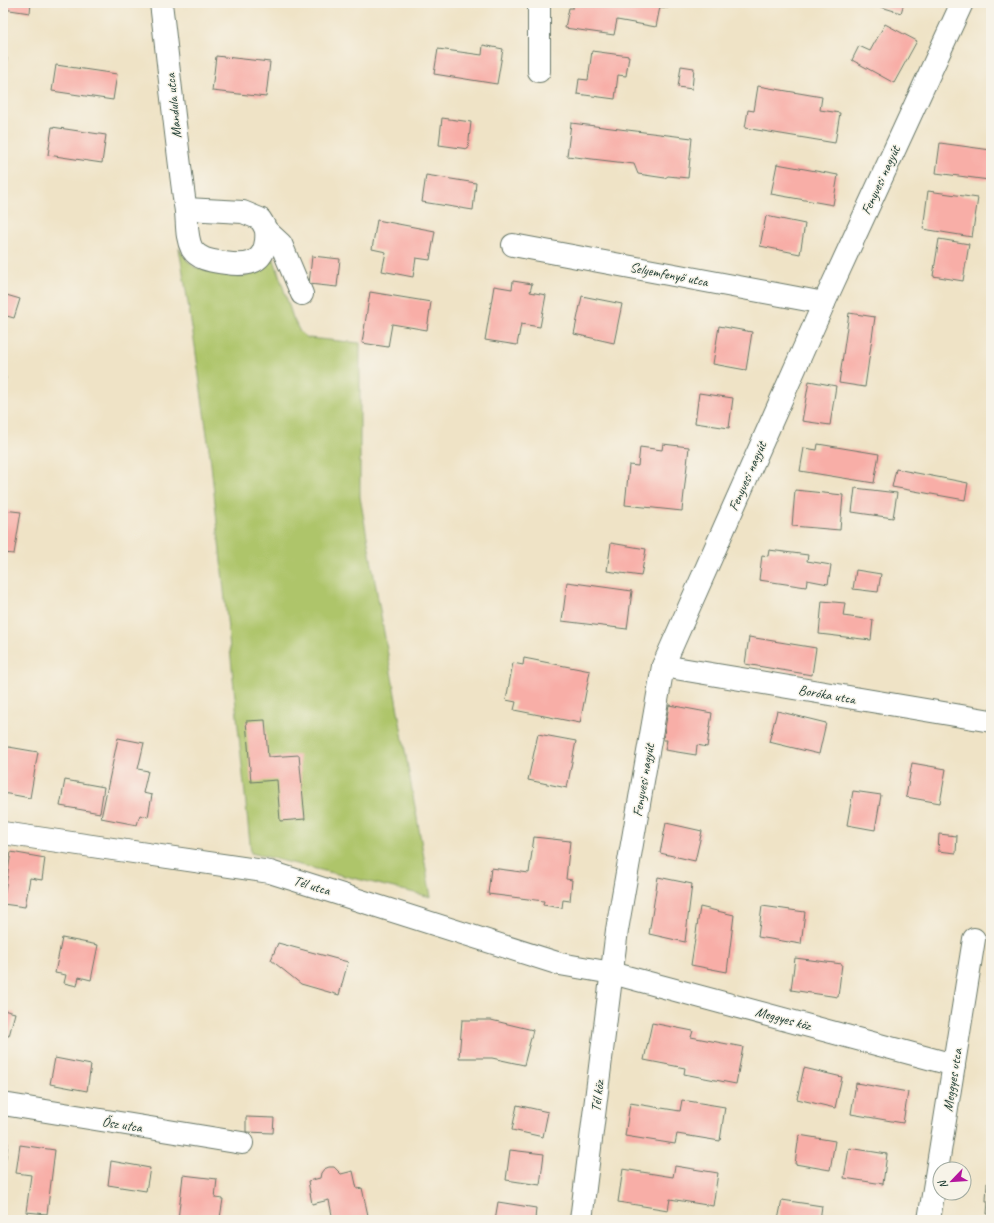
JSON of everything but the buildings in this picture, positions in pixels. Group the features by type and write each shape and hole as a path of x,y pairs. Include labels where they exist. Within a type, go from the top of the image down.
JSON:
{"street":[{"name":"Mandula utca","path":"161,3 188,234 192,249 201,258 210,260 239,264 255,261 262,255 265,249 267,231"},
{"path":"539,3 539,71"},
{"name":"Fenyvesi nagyút","path":"612,973 617,930 663,666 824,303 962,3"},
{"path":"186,209 243,212 260,219 267,231 281,244 302,294"},
{"name":"Selyemfenyő utca","path":"514,245 824,303"},
{"name":"Boróka utca","path":"663,666 991,721"},
{"name":"Tél utca","path":"3,833 270,872 560,964 612,973"},
{"name":"Meggyes utca","path":"929,1220 974,939"},
{"name":"Meggyes köz","path":"612,973 954,1065"},
{"name":"Tél köz","path":"581,1220 612,973"},
{"name":"Ősz utca","path":"3,1104 242,1143"}],"green space":[{"path":"179,248 186,259 194,267 236,277 249,275 260,269 272,253 293,318 300,332 308,338 360,343 360,497 431,897 251,853 211,464 195,346"}]}
